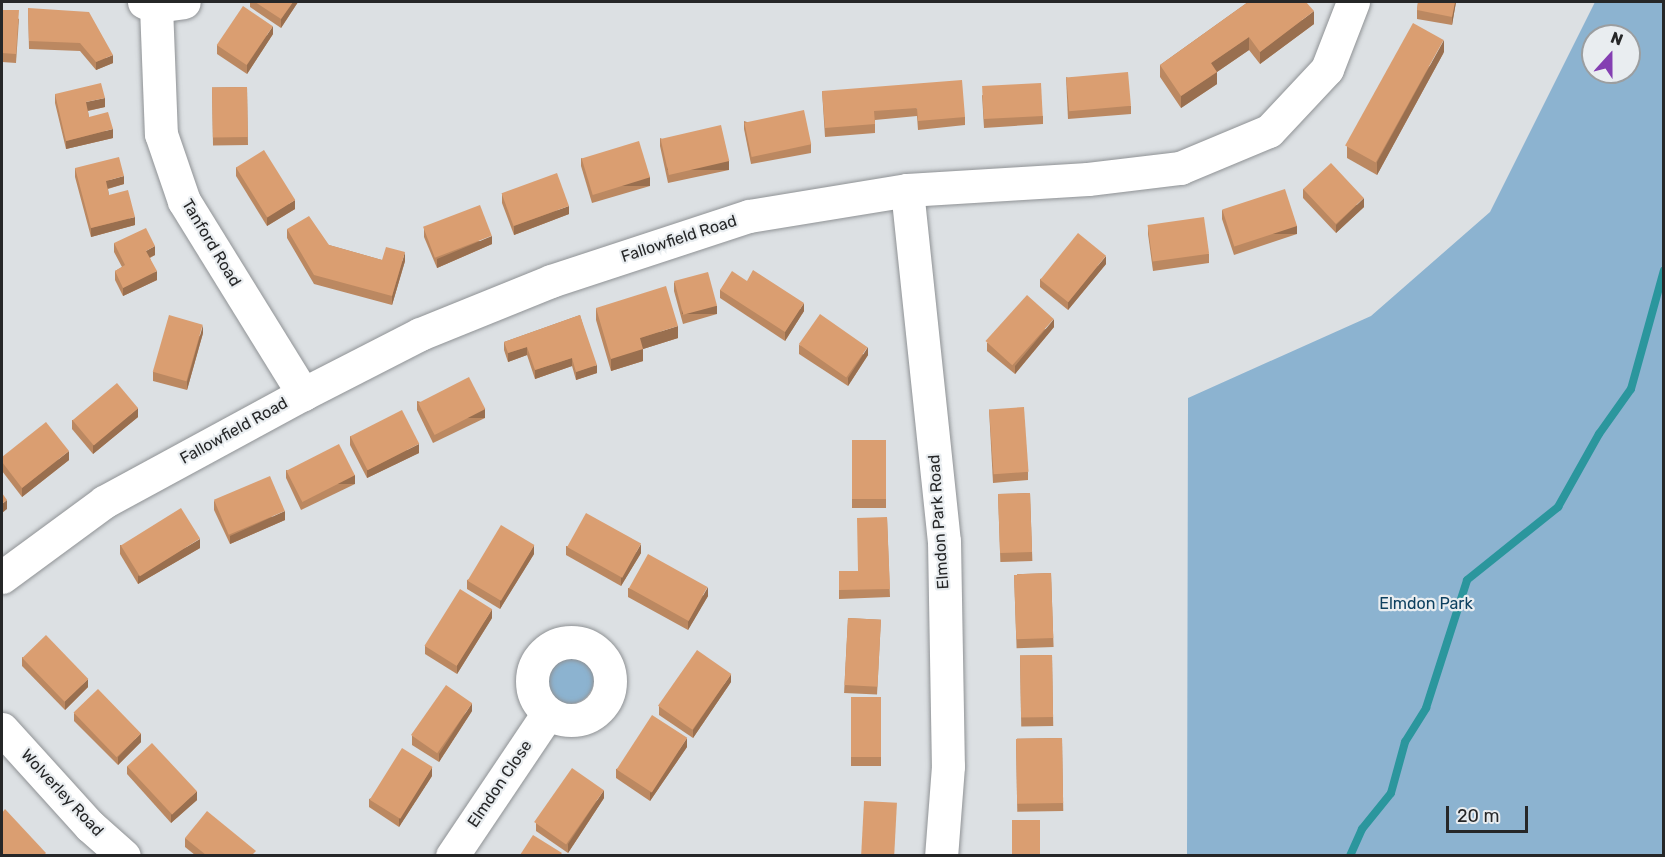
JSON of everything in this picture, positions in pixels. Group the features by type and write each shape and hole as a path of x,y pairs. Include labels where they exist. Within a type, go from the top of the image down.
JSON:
{"street":[{"name":"Fallowfield Road","path":"2,577 104,502 303,394 420,334 551,281 749,216 908,190 1088,179 1180,168 1269,131 1327,69 1353,2"},
{"name":"Tanford Road","path":"161,3 161,134 184,201 303,394"},
{"name":"Elmdon Park Road","path":"908,190 944,541 948,766 941,855"},
{"name":"Elmdon Close","path":"452,855 548,713"},
{"name":"Wolverley Road","path":"2,729 90,826 124,855"}],"green space":[{"name":"Elmdon Park","path":"1595,2 1663,2 1663,855 1187,855 1188,398 1371,316 1490,212 1581,30 1581,84 1641,84 1641,24 1584,24"},
{"path":"564,654 574,654 587,661 594,674 594,684 587,697 574,704 564,704 555,700 548,693 544,684 544,674 548,665 555,658"}],"building":[{"path":"255,2 293,2 281,19"},
{"path":"1248,2 1306,2 1314,11 1260,52 1249,37 1211,63 1217,72 1181,96 1160,65"},
{"path":"1418,2 1455,2 1452,17 1417,10"},
{"path":"243,6 273,26 247,65 217,45"},
{"path":"28,8 89,12 113,55 96,62 80,43 29,41"},
{"path":"2,10 19,10 16,54 2,53"},
{"path":"1413,23 1444,40 1376,162 1345,145"},
{"path":"1128,72 1131,106 1069,111 1066,77"},
{"path":"962,80 965,117 918,121 917,108 874,111 875,124 825,128 822,91"},
{"path":"101,83 105,98 86,102 89,117 108,112 113,129 66,141 55,94"},
{"path":"1041,83 1043,116 984,119 982,86"},
{"path":"247,87 248,137 213,138 212,88"},
{"path":"804,110 811,144 752,157 744,123"},
{"path":"721,125 729,161 669,175 661,139"},
{"path":"639,141 650,177 593,195 582,159"},
{"path":"264,150 295,200 267,218 236,167"},
{"path":"119,157 124,176 106,181 109,195 128,190 135,217 91,228 75,168"},
{"path":"1331,163 1364,198 1336,224 1303,189"},
{"path":"557,173 569,206 514,226 502,193"},
{"path":"1285,189 1297,226 1234,246 1222,209"},
{"path":"480,205 492,236 435,258 423,227"},
{"path":"309,216 329,245 382,260 386,247 405,252 392,296 314,275 287,229"},
{"path":"1204,217 1209,254 1153,262 1148,225"},
{"path":"146,228 155,246 146,251 157,271 123,288 115,271 125,265 114,243"},
{"path":"1078,233 1106,256 1068,302 1040,280"},
{"path":"753,270 804,303 785,332 720,290 732,271 747,281"},
{"path":"708,272 717,306 683,315 674,281"},
{"path":"666,286 678,326 640,338 643,349 611,359 596,308"},
{"path":"1027,295 1054,319 1012,365 986,341"},
{"path":"820,314 868,347 846,378 799,344"},
{"path":"169,315 203,325 186,381 153,372"},
{"path":"580,315 597,365 576,372 572,358 535,370 527,347 508,353 504,342"},
{"path":"469,377 485,409 435,435 418,403"},
{"path":"117,383 138,408 94,446 73,420"},
{"path":"1024,407 1029,472 994,474 989,409"},
{"path":"402,410 419,444 368,470 350,436"},
{"path":"46,422 69,451 22,488 2,462 2,457"},
{"path":"852,440 886,440 886,499 852,499"},
{"path":"339,444 355,475 302,502 286,471"},
{"path":"270,476 285,511 229,535 214,500"},
{"path":"2,493 7,500 2,504"},
{"path":"1030,493 1032,552 1000,553 998,494"},
{"path":"181,508 200,539 140,576 121,546"},
{"path":"586,513 641,544 622,578 567,547"},
{"path":"887,517 890,589 839,590 839,571 858,571 857,518"},
{"path":"501,525 534,545 501,601 468,581"},
{"path":"648,554 707,587 689,621 629,588"},
{"path":"1051,573 1053,638 1016,639 1014,574"},
{"path":"460,589 492,609 457,666 424,646"},
{"path":"848,618 881,620 877,687 844,685"},
{"path":"46,635 88,679 65,702 22,658"},
{"path":"697,650 731,674 692,730 658,706"},
{"path":"1052,655 1053,717 1021,718 1020,656"},
{"path":"446,685 472,703 437,753 411,735"},
{"path":"98,689 141,734 117,757 74,713"},
{"path":"851,697 881,697 881,757 851,757"},
{"path":"652,715 687,738 652,792 617,770"},
{"path":"1062,738 1063,803 1017,804 1016,739"},
{"path":"152,743 197,791 172,814 127,766"},
{"path":"402,748 433,767 400,819 370,800"},
{"path":"572,768 604,790 566,844 534,822"},
{"path":"864,801 897,803 894,856 861,855"},
{"path":"5,809 46,853 44,855 2,854 2,813"},
{"path":"207,811 256,851 252,855 206,855 185,838"},
{"path":"1012,820 1040,820 1040,855 1012,855"},
{"path":"533,835 562,853 560,855 520,855"}],"waterway":[{"path":"1350,856 1362,829 1391,793 1405,742 1426,708 1467,580 1558,507 1599,434 1631,389 1664,270"}]}
